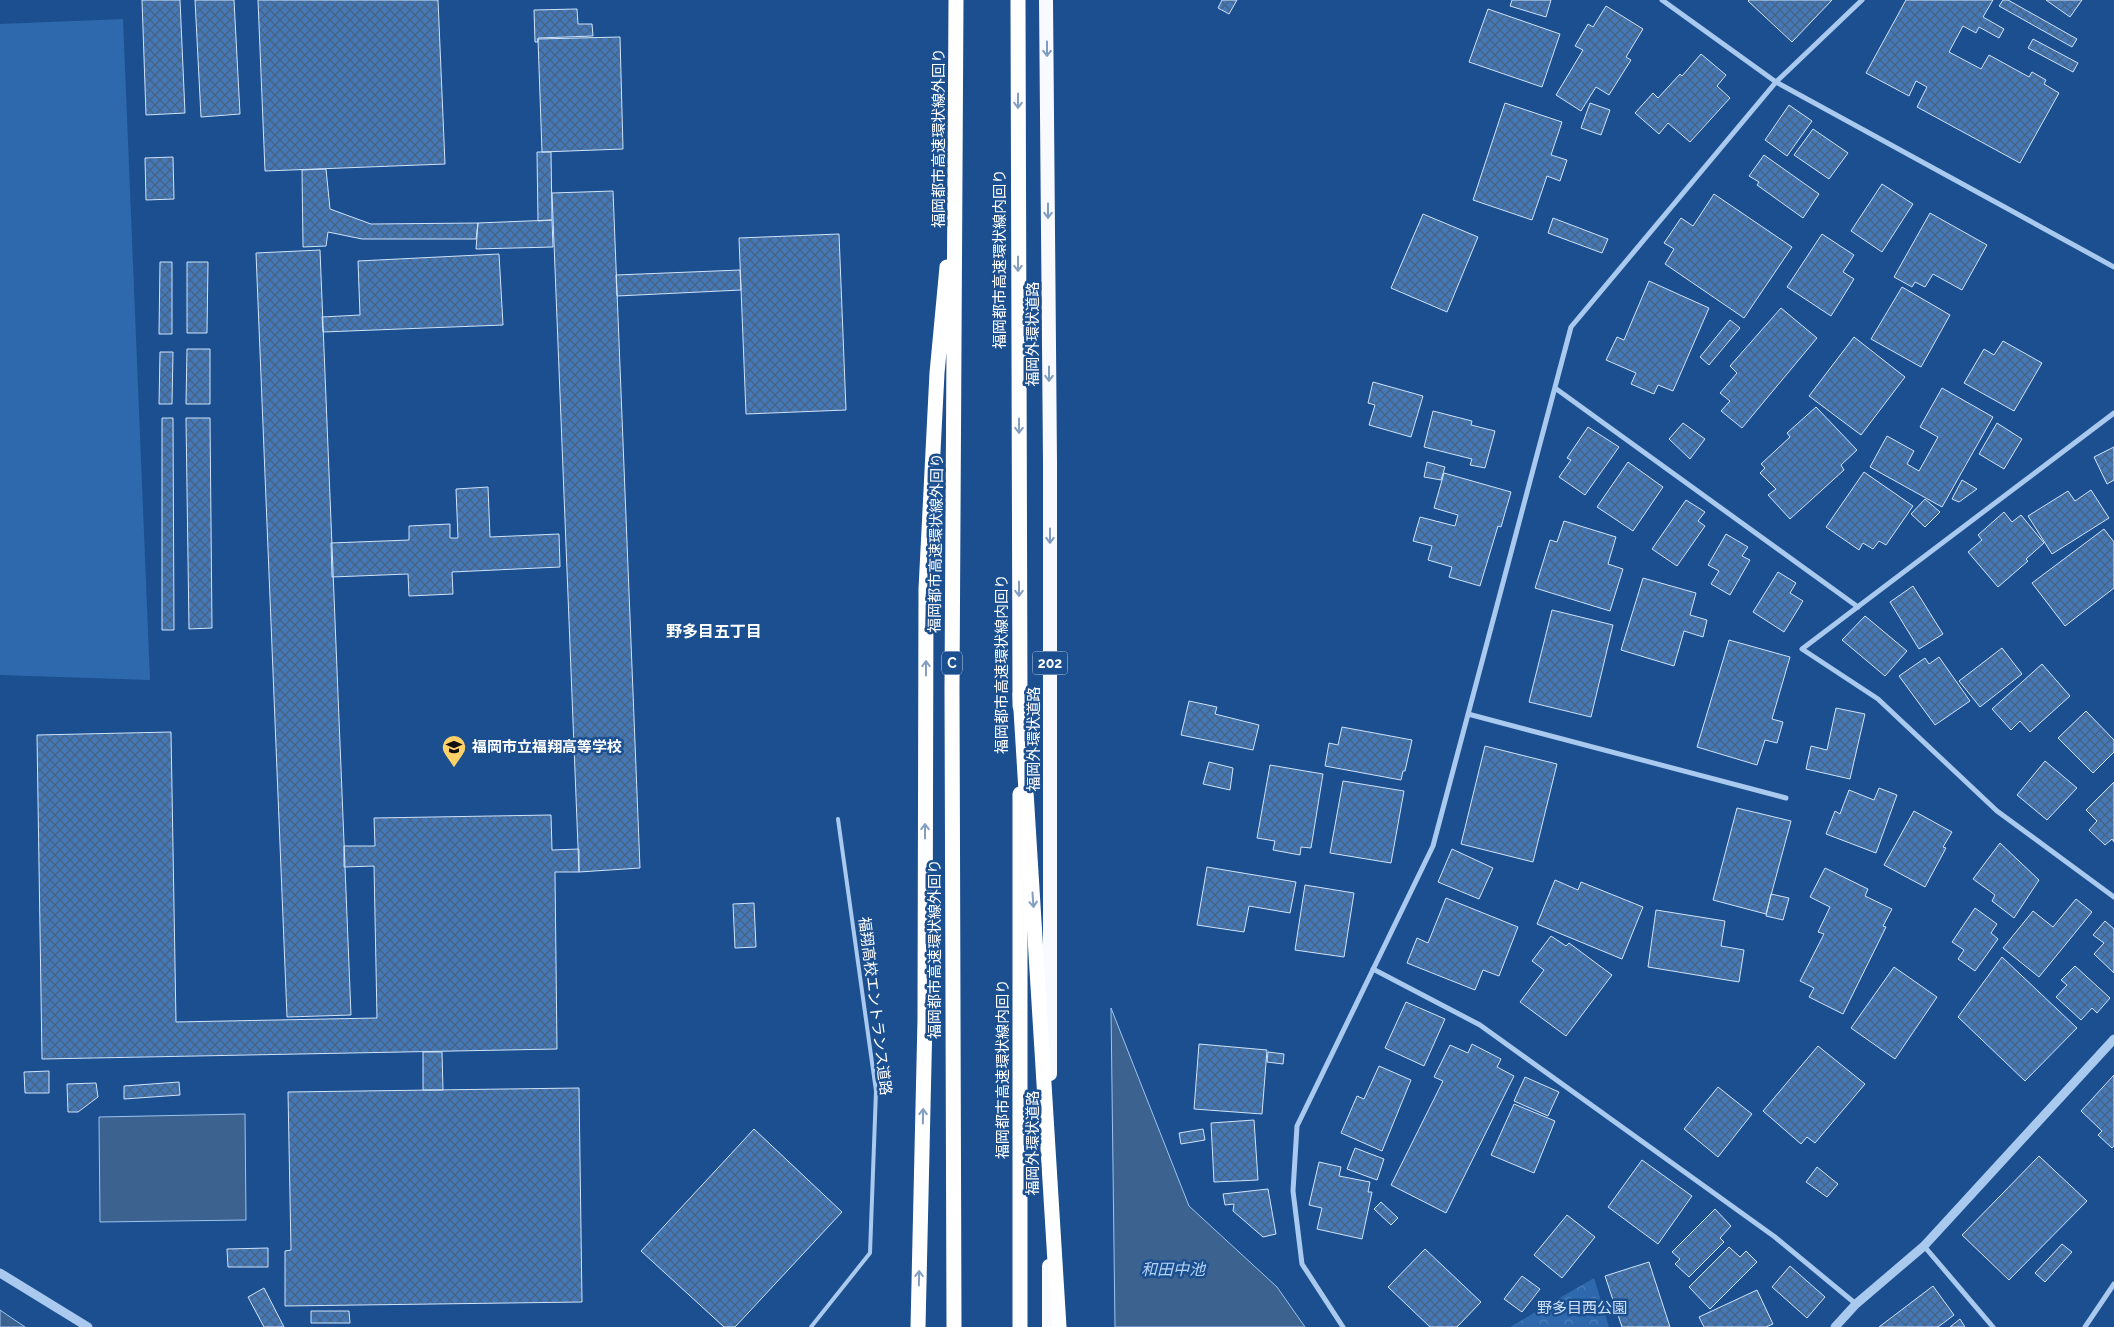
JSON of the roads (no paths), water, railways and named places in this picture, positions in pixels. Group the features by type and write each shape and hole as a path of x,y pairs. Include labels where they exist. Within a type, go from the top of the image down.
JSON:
{"highway":[{"name":"福岡都市高速環状線外回り","path":"955,1327 952,689 957,164 956,0"},
{"path":"955,1327 954,526 956,0"},
{"name":"福岡都市高速環状線内回り","path":"1018,0 1020,1327"},
{"name":"福岡外環状道路","path":"1046,0 1050,490 1048,1327"},
{"path":"918,1327 925,1019 926,589 937,373 957,164"},
{"path":"1020,694 1059,1327"}],"street":[{"path":"1662,0 1776,82 2114,267"},
{"path":"1343,1327 1302,1264 1293,1191 1296,1126 1433,846 1571,327 1776,82 1862,0"},
{"path":"1555,388 1858,607"},
{"path":"2114,412 1802,649 1878,699 1997,811 2114,897"},
{"path":"1468,714 1786,798"},
{"path":"1373,969 1480,1025 1776,1237 1856,1304"},
{"path":"1835,1327 1856,1304 1924,1246 2114,1039"},
{"path":"1924,1246 1993,1327"},
{"path":"0,1273 88,1327"},
{"path":"2085,1327 2114,1284"}],"lane":[{"name":"福翔高校エントランス道路","path":"811,1327 870,1253 876,1091 838,819"}],"water":[{"name":"和田中池","path":"1111,1008 1189,1206 1277,1287 1305,1327 1115,1327"},
{"path":"245,1114 246,1220 100,1222 99,1117"},
{"path":"0,1310 25,1327 0,1327"}],"place":[{"name":"福岡市立福翔高等学校","path":"454,768"}],"district":[{"name":"野多目五丁目","path":"714,631"}],"park label":[{"name":"野多目西公園","path":"1582,1308"}]}
